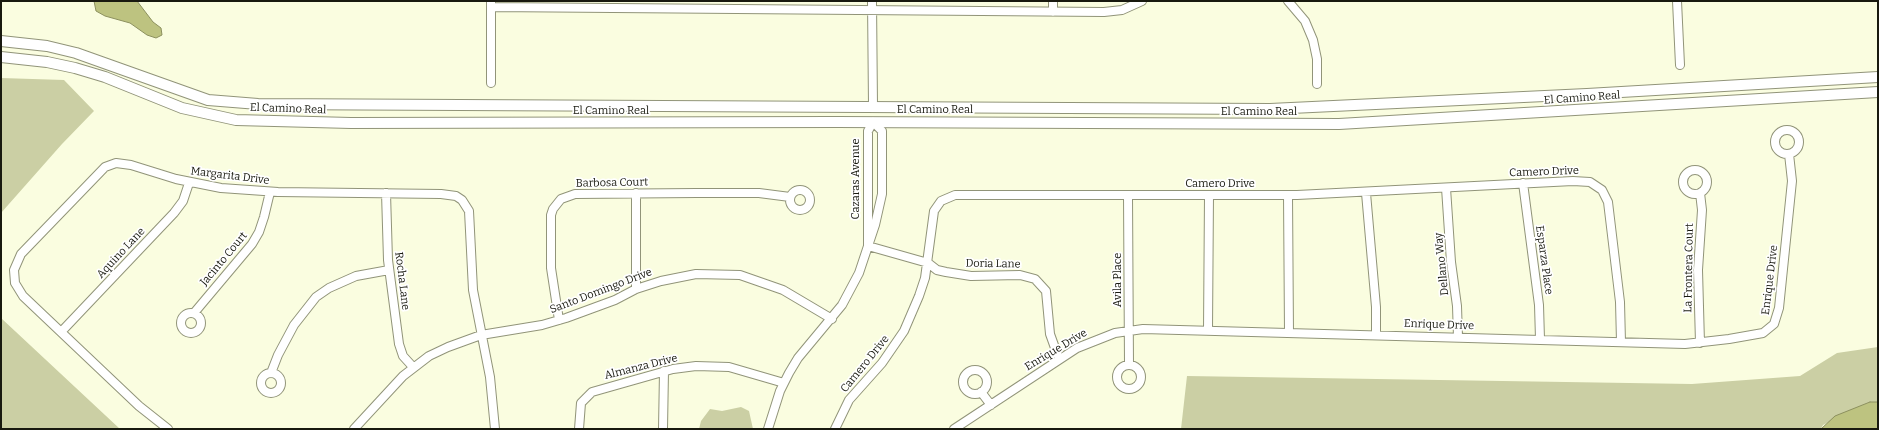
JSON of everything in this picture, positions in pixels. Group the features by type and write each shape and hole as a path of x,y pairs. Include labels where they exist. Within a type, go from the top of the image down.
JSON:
{"main road":[{"name":"El Camino Real","path":"1,41 47,46 76,53 208,100 258,104 1270,109 1587,94 1874,77"},
{"name":"El Camino Real","path":"1,57 47,62 75,68 105,77 182,108 236,120 351,123 873,122 1339,124 1874,92"},
{"path":"1874,77 1874,92"},
{"path":"873,106 873,122"}],"street":[{"path":"872,1 873,106"},
{"path":"1053,1 1053,12"},
{"path":"491,83 491,4 696,5 872,10 1053,12 1114,11 1142,1"},
{"path":"1288,1 1305,22 1313,40 1317,59 1317,84"},
{"path":"1677,1 1680,65"},
{"name":"Cazaras Avenue","path":"768,429 784,383 798,358 832,319 851,290 868,246 875,226 882,194 882,131 873,122 868,131 868,246"},
{"name":"Enrique Drive","path":"954,429 1059,359 1087,343 1115,333 1143,329 1700,343 1753,336 1763,333 1774,324 1779,308 1792,181 1789,154"},
{"name":"Margarita Drive","path":"168,429 139,406 61,332 17,289 14,284 14,270 21,254 105,167 110,165 131,165 189,183 221,188 270,192 449,194 462,200 466,204 469,211 472,290 490,377 495,429"},
{"name":"Camero Drive","path":"835,429 849,400 882,363 904,331 919,296 928,263 934,211 941,201 947,197 967,194 1288,195 1366,193 1584,181 1596,185 1605,194 1609,213 1619,296 1621,342"},
{"name":"Aquino Lane","path":"61,332 174,213 183,200 189,183"},
{"name":"Esparza Place","path":"1523,184 1539,305 1540,339"},
{"name":"Dellano Way","path":"1446,188 1451,262 1457,306 1458,337"},
{"name":"Jacinto Court","path":"194,313 252,244 259,232 270,192"},
{"name":"Rocha Lane","path":"386,193 386,242 400,351 413,367"},
{"path":"636,193 636,289"},
{"name":"Barbosa Court","path":"559,320 551,268 551,215 553,209 561,199 575,194 636,193 759,193 790,197"},
{"path":"1366,193 1376,307 1376,334"},
{"name":"La Frontera Court","path":"1700,193 1702,210 1698,270 1700,343"},
{"name":"Avila Place","path":"1128,195 1129,365"},
{"path":"1208,330 1209,195"},
{"path":"1288,195 1289,332"},
{"name":"Doria Lane","path":"868,246 928,263 937,270 958,275 1028,276 1041,284 1048,297 1050,334 1059,359"},
{"path":"271,373 294,325 316,297 329,288 349,278 389,270"},
{"name":"Santo Domingo Drive","path":"354,429 413,367 448,347 481,335 559,320 615,300 636,289 691,274 716,273 740,275 783,290 832,319"},
{"name":"Almanza Drive","path":"578,429 581,403 592,392 664,371 696,366 715,366 745,372 784,383"},
{"path":"663,429 664,371"},
{"path":"982,392 991,405"}],"shaded area":[{"path":"94,1 137,1 153,22 161,28 162,35 156,38 147,35 130,23 105,16 96,11"},
{"path":"1,78 64,80 94,111 62,144 1,213"},
{"path":"1,318 120,429 1,429"},
{"path":"1878,347 1878,402 1870,402 1823,425 1821,429 1181,429 1187,376 1692,384 1800,376 1837,353"},
{"path":"1870,402 1878,402 1878,429 1821,429 1835,416"},
{"path":"741,407 749,411 753,429 699,429 701,421 710,409 722,411"}]}
